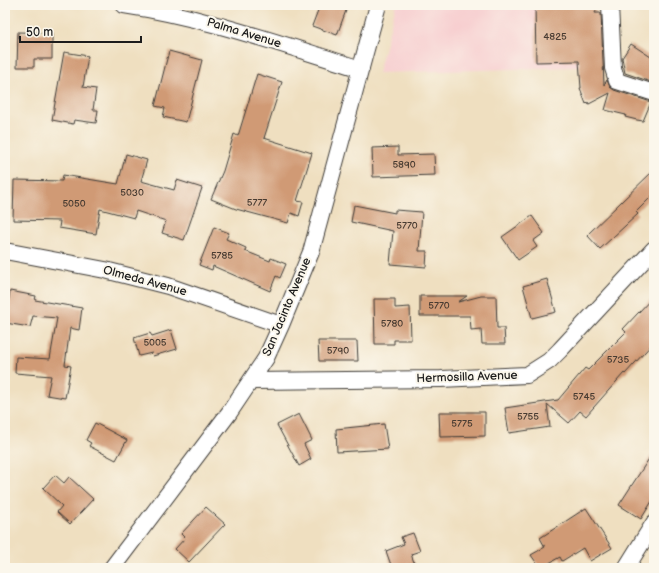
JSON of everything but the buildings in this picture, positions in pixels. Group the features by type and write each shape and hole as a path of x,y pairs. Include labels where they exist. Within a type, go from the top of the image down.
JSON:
{"street":[{"name":"Palma Avenue","path":"124,5 153,9 211,23 361,69"},
{"name":"San Jacinto Avenue","path":"112,568 251,381 266,358 311,252 378,5"},
{"path":"610,5 613,68 617,81 654,93"},
{"name":"Hermosilla Avenue","path":"251,381 441,379 527,374 549,361 654,249"},
{"name":"Olmeda Avenue","path":"5,251 105,270 168,286 281,325"},
{"path":"626,568 654,523"}],"shaded area":[{"path":"396,5 579,5 578,67 378,73"}]}
